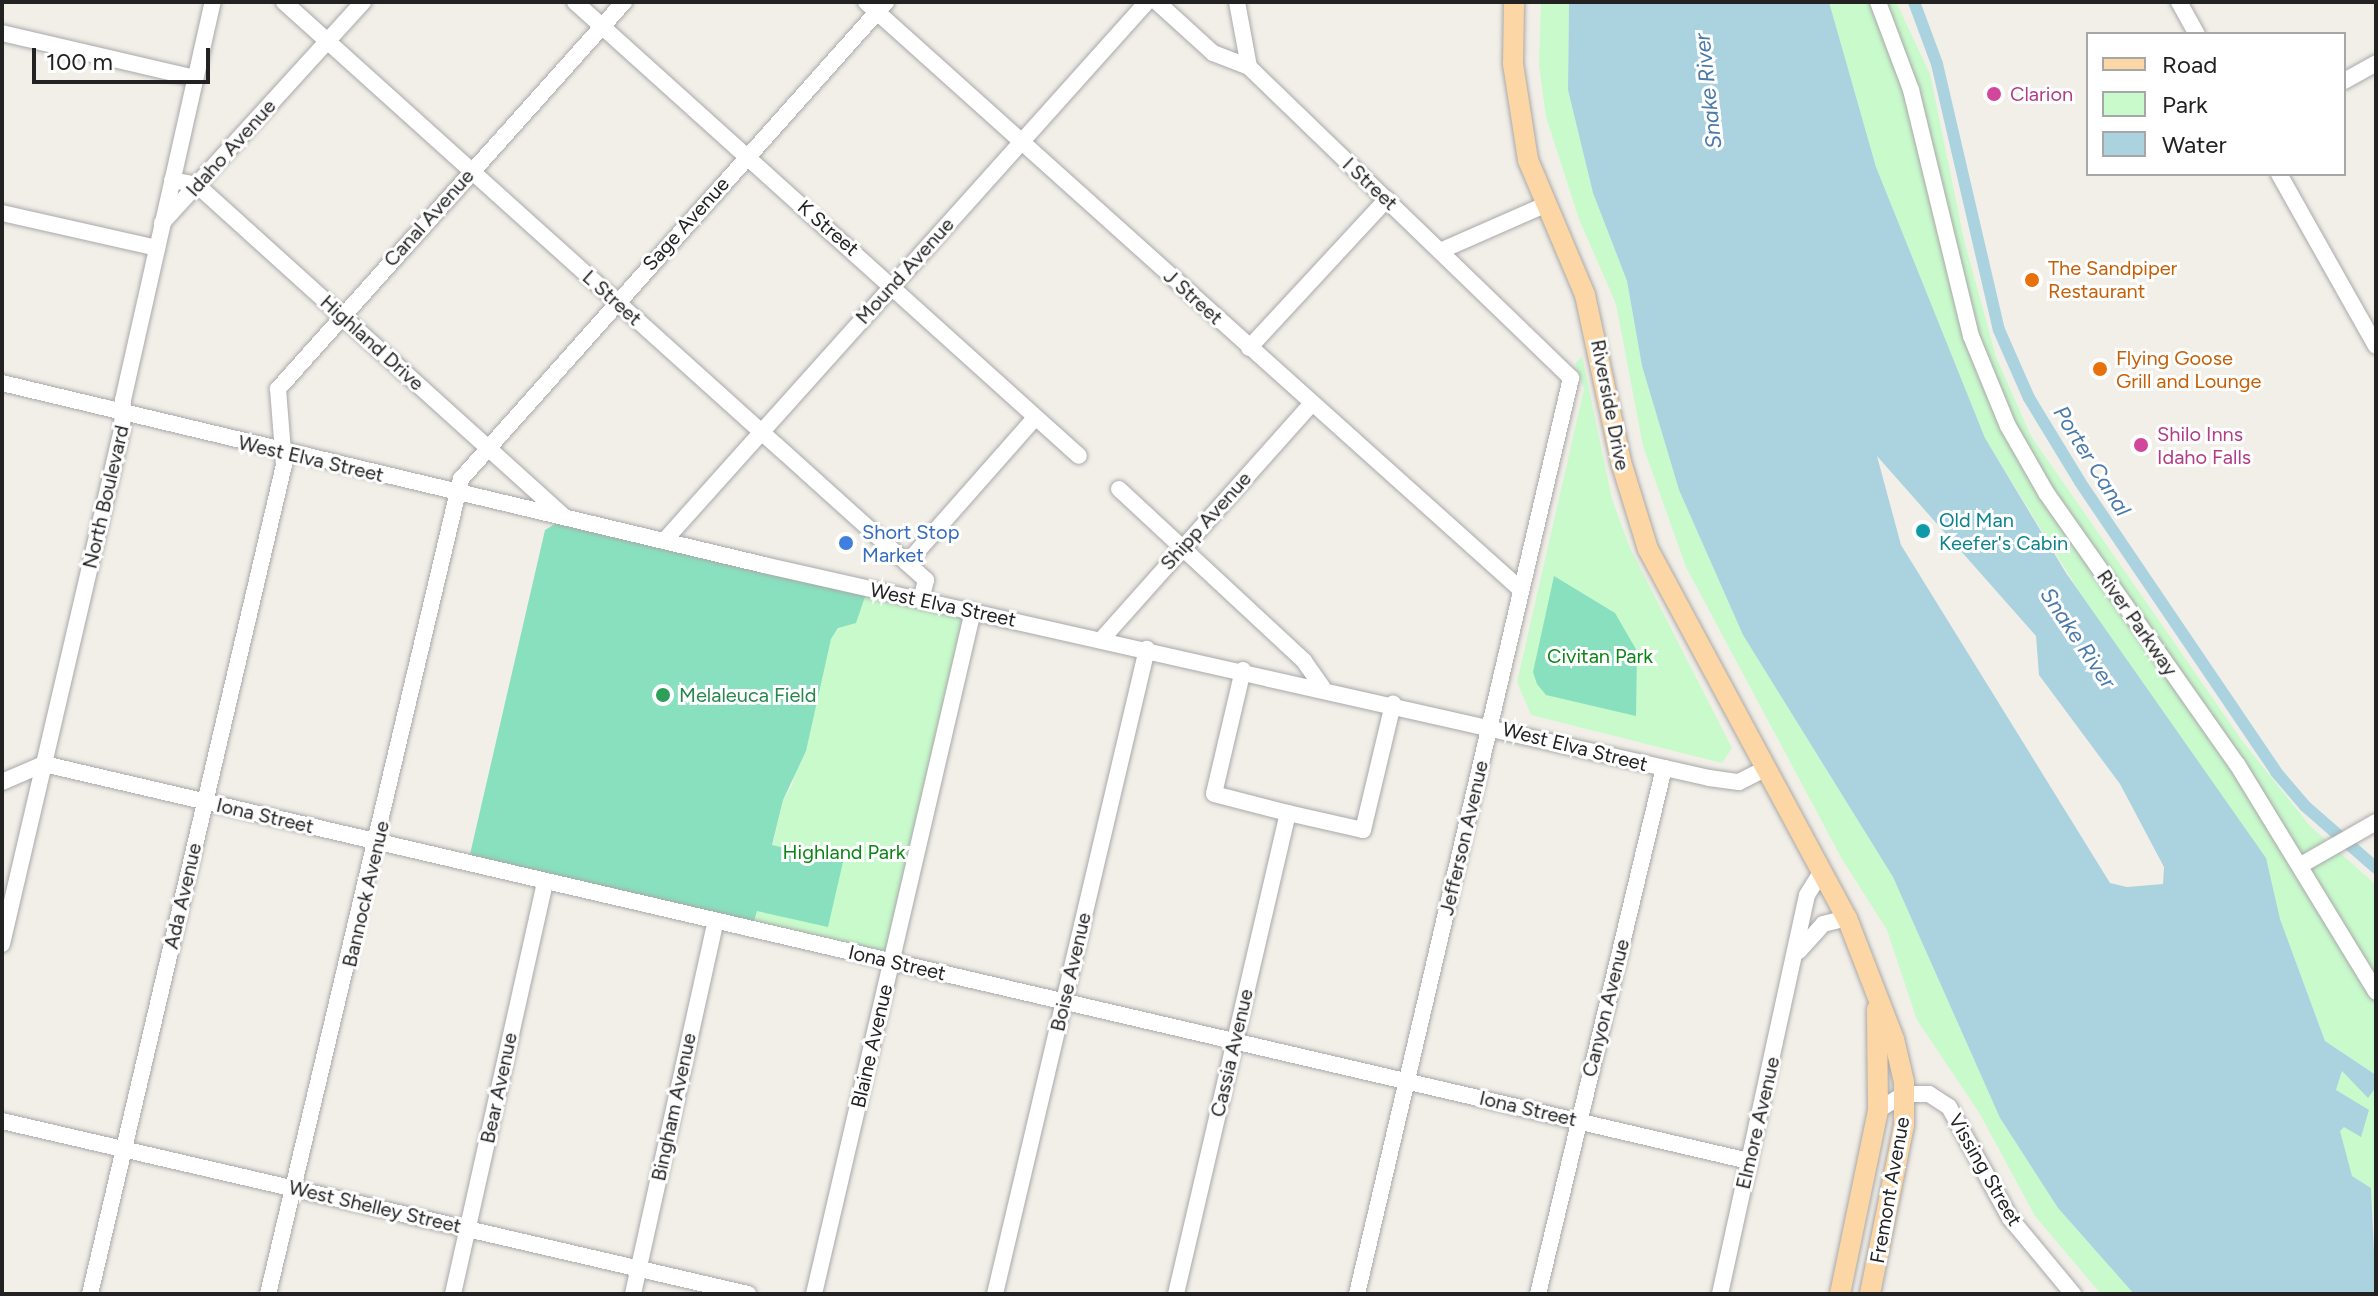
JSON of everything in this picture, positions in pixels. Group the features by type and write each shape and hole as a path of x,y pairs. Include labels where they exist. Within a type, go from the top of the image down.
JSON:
{"main road":[{"name":"Riverside Drive","path":"1514,2 1518,114 1545,205 1585,295 1621,462 1648,549 1770,778"},
{"name":"Fremont Avenue","path":"1770,778 1820,874 1847,918 1877,993 1905,1094 1901,1150 1870,1294"},
{"name":"Fremont Avenue","path":"1840,1294 1878,1110 1877,993"}],"street":[{"name":"North Boulevard","path":"2,944 122,429 121,408 213,2"},
{"name":"L Street","path":"284,2 926,580 921,600"},
{"name":"Idaho Avenue","path":"162,223 363,2"},
{"name":"K Street","path":"575,2 1079,456"},
{"name":"Canal Avenue","path":"281,452 278,389 624,2"},
{"name":"Mound Avenue","path":"664,541 1147,2"},
{"name":"I Street","path":"1157,2 1213,53 1249,67 1564,368 1570,382"},
{"path":"1237,2 1249,67"},
{"name":"River Parkway","path":"1878,2 1911,90 1971,336 2008,426 2047,494 2237,764 2376,992"},
{"path":"2179,2 2196,32"},
{"name":"J Street","path":"877,5 1249,348 1521,590"},
{"name":"Sage Avenue","path":"487,447 747,157 877,5"},
{"path":"2,33 195,78"},
{"path":"2346,80 2376,63"},
{"path":"2280,176 2376,346"},
{"path":"172,180 197,185"},
{"name":"Highland Drive","path":"197,185 565,518"},
{"path":"1249,348 1387,199"},
{"path":"1440,251 1545,205"},
{"path":"2,213 157,248"},
{"name":"Jefferson Avenue","path":"1357,1294 1492,727 1570,382"},
{"name":"West Elva Street","path":"2,383 121,408 137,418 664,541 1322,687 1664,768 1739,782 1770,778"},
{"name":"Shipp Avenue","path":"1101,640 1312,403"},
{"path":"907,563 1035,418"},
{"name":"Bannock Avenue","path":"268,1294 378,842 461,479 487,447"},
{"name":"Ada Avenue","path":"90,1294 284,465 281,452"},
{"path":"1119,489 1304,661 1322,687"},
{"name":"Blaine Avenue","path":"814,1294 973,611"},
{"name":"Boise Avenue","path":"995,1294 1147,649"},
{"path":"1243,670 1214,794 1288,813 1363,830 1393,704"},
{"path":"2,782 44,764"},
{"name":"Iona Street","path":"44,764 1749,1161"},
{"name":"Canyon Avenue","path":"1538,1294 1664,768"},
{"name":"Cassia Avenue","path":"1176,1294 1288,813"},
{"path":"2301,865 2376,822"},
{"name":"Elmore Avenue","path":"1720,1294 1798,952 1807,895 1820,874"},
{"name":"Bear Avenue","path":"453,1294 545,881"},
{"path":"1798,952 1823,924 1847,918"},
{"name":"Bingham Avenue","path":"633,1294 716,921"},
{"path":"1878,1110 1905,1094"},
{"name":"Vissing Street","path":"1905,1094 1929,1094 1949,1107 2010,1218 2073,1294"},
{"name":"West Shelley Street","path":"2,1121 748,1294"}],"green space":[{"path":"1541,2 1569,2 1568,90 1593,193 1627,281 1642,366 1679,490 1743,635 1893,877 2000,1118 2058,1208 2134,1294 2101,1294 2035,1216 1980,1114 1917,1020 1887,930 1842,859 1686,567 1643,446 1616,304 1579,219 1546,117 1539,65"},
{"path":"1829,2 1896,2 1930,74 1964,240 1996,357 2031,436 2243,742 2310,826 2376,885 2376,1075 2325,1041 2280,919 1985,438 1876,167"},
{"name":"Civitan Park","path":"1582,356 1612,499 1630,548 1732,748 1722,763 1531,715 1517,682 1584,389 1575,364"},
{"name":"Melaleuca Field","path":"565,518 868,588 856,623 838,628 831,639 806,751 783,800 772,845 843,862 828,927 757,911 752,929 468,863 545,530"},
{"path":"1554,576 1615,613 1637,651 1636,716 1546,695 1537,684 1533,672"},
{"name":"Highland Park","path":"868,588 973,611 892,962 753,929 783,800 792,785 831,639"},
{"path":"2342,1071 2368,1097 2376,1087 2376,1242 2371,1188 2352,1176 2339,1131 2343,1127 2336,1090"}],"water":[{"name":"Snake River","path":"1569,2 1829,2 1876,167 1985,438 2066,573 2266,858 2280,919 2325,1041 2376,1075 2376,1087 2368,1098 2342,1071 2336,1090 2369,1110 2361,1137 2344,1127 2340,1131 2352,1176 2371,1188 2376,1294 2134,1294 2058,1208 2000,1118 1893,877 1743,635 1679,490 1642,366 1627,281 1593,193 1568,90","holes":["1877,456 2036,636 2039,675 2120,784 2164,867 2163,884 2127,887 2110,883 1901,545"]}],"waterway":[{"name":"Porter Canal","path":"1914,2 1937,64 1999,330 2029,398 2080,482 2276,772 2305,806 2376,868"}],"place":[{"name":"Clarion","path":"1994,94"},
{"name":"The Sandpiper Restaurant","path":"2032,280"},
{"name":"Flying Goose Grill and Lounge","path":"2100,369"},
{"name":"Shilo Inns Idaho Falls","path":"2141,445"},
{"name":"Old Man Keefer's Cabin","path":"1923,531"},
{"name":"Short Stop Market","path":"846,543"},
{"name":"Melaleuca Field","path":"663,695"}]}
